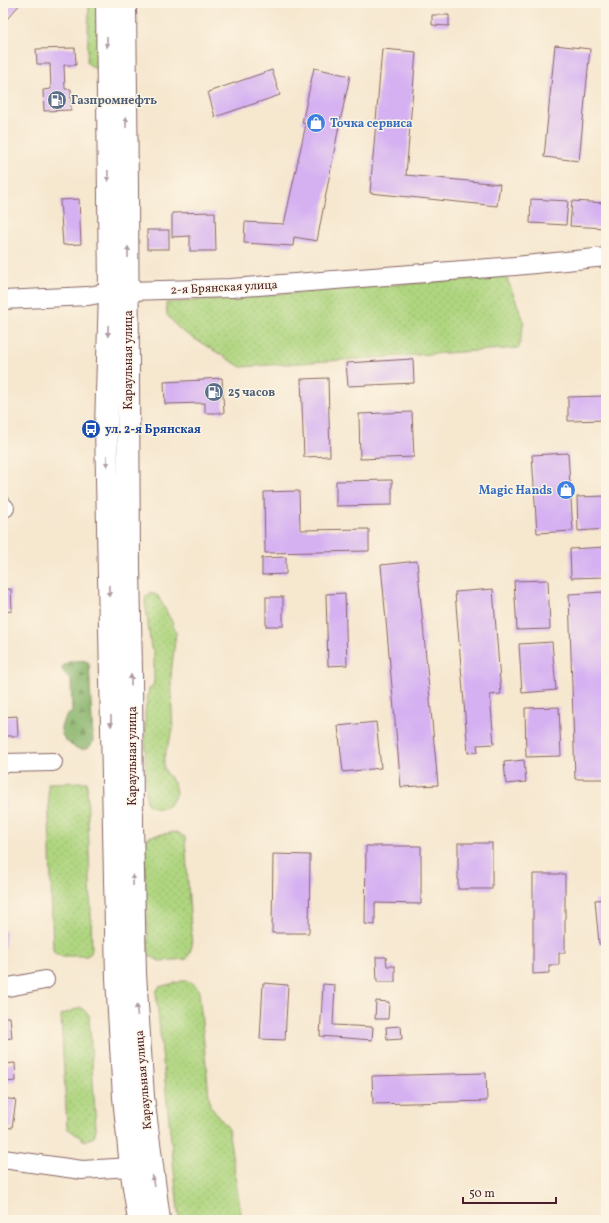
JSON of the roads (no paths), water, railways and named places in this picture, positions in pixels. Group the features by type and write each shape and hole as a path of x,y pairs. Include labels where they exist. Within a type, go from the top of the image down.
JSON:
{"main road":[{"path":"107,3 119,291"},
{"path":"119,291 125,3"},
{"name":"Караульная улица","path":"119,291 106,427 116,970 124,1097 131,1167 139,1220"},
{"name":"Караульная улица","path":"119,291 132,671 132,823 135,974 143,1097 159,1220"}],"street":[{"name":"2-я Брянская улица","path":"3,300 88,296 119,291 231,288 606,257"},
{"path":"3,763 53,762"},
{"path":"3,988 45,980"},
{"path":"3,1159 82,1170 131,1167"}],"place":[{"name":"Газпромнефть","path":"57,100"},
{"name":"Точка сервиса","path":"316,123"},
{"name":"25 часов","path":"214,392"},
{"name":"ул. 2-я Брянская","path":"91,429"},
{"name":"Magic Hands","path":"566,490"}]}
